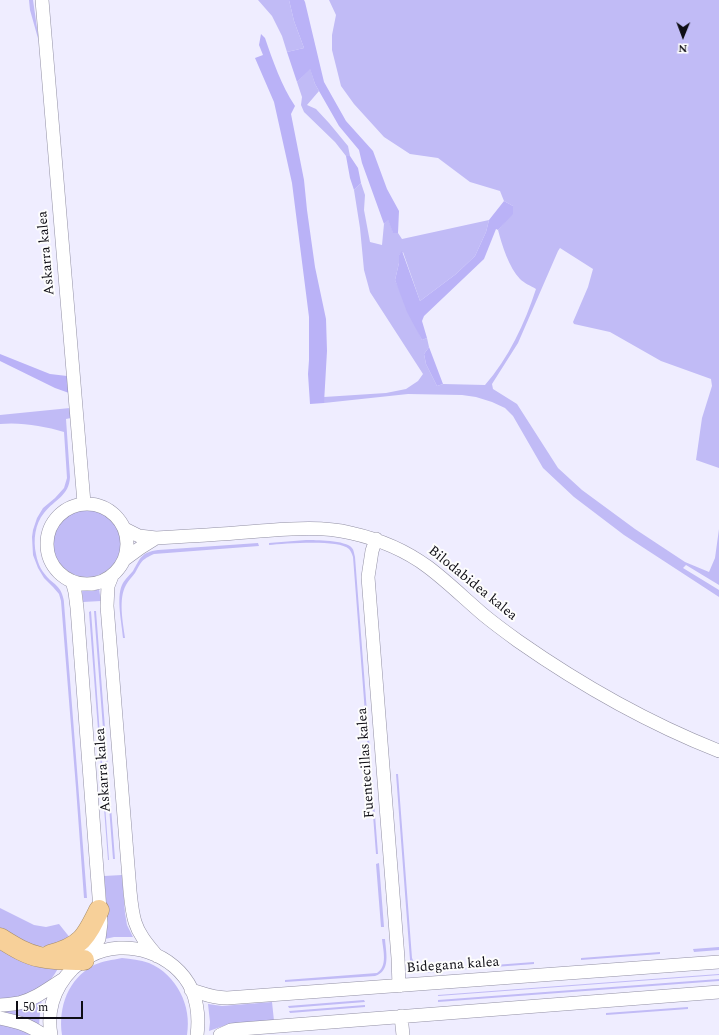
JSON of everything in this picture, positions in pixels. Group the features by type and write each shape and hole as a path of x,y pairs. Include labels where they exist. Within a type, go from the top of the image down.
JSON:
{"highway":[{"path":"40,957 64,951 74,946 84,938 100,910"},
{"path":"0,938 23,951 40,957 66,960 84,960"}],"street":[{"name":"Askarra kalea","path":"42,0 84,503"},
{"path":"84,503 104,507 113,512 125,529 128,544 125,559 112,576 93,584 82,584 72,581 60,574 52,564 47,551 47,538 51,525 59,514 70,507 84,503"},
{"name":"Bilodabidea kalea","path":"125,529 139,536 156,538 279,530 324,529 349,532 376,539 397,548 427,566 486,616 552,664 621,705 668,729 719,751"},
{"name":"Bilodabidea kalea","path":"125,559 156,538"},
{"name":"Fuentecillas kalea","path":"376,539 372,551 368,577 399,986"},
{"name":"Askarra kalea","path":"112,576 108,586 107,606 132,911 135,923 141,935 157,956"},
{"name":"Askarra kalea","path":"72,581 77,608 101,923 99,939 84,960"},
{"path":"50,1035 50,1015 56,990 72,968 95,954 107,950 132,948 145,951 168,962 185,979 192,990 197,1006 199,1023 197,1035"},
{"name":"Bidegana kalea","path":"192,990 217,998 227,998 719,962"},
{"path":"0,1005 19,1003 32,999 63,979"},
{"path":"220,1035 232,1030 241,1029 719,992"},
{"path":"401,1016 403,1035"},
{"path":"0,1018 30,1026 43,1035"}],"shaded area":[{"path":"29,0 33,0 39,42 30,10"},
{"path":"258,0 289,0 294,21 304,48 287,52 282,36 272,16"},
{"path":"289,0 304,0 305,2 324,82 346,121 373,151 387,189 399,211 398,233 393,233 388,220 384,224 362,163 359,150 339,126 315,84 310,69 297,82 287,52 304,48 294,21"},
{"path":"329,0 719,0 719,468 696,460 702,418 712,386 711,379 661,361 610,332 574,324 573,322 588,287 593,269 560,248 518,343 492,384 493,389 517,404 558,468 582,490 635,529 685,562 709,572 715,558 719,529 719,585 686,565 683,568 719,590 719,597 624,535 574,497 543,468 513,416 505,408 476,397 462,395 408,394 324,403 324,397 386,393 406,389 418,381 423,374 370,292 364,270 360,228 354,190 361,183 365,195 364,210 370,242 382,245 384,224 388,219 393,232 398,233 402,239 489,220 486,232 475,256 456,274 420,301 403,252 399,255 399,263 395,280 422,340 427,338 429,347 424,354 426,364 437,386 443,384 485,385 501,364 515,340 527,315 536,289 523,282 509,263 498,230 504,223 513,206 504,201 500,191 470,182 438,158 410,154 384,137 354,104 341,86 332,50 332,35 336,15"},
{"path":"261,34 265,38 281,81 295,106 291,114 304,180 315,267 326,319 327,351 324,403 310,404 308,374 309,317 292,183 274,102 255,58 263,55 259,45"},
{"path":"310,68 319,91 307,105 316,109 329,123 348,146 350,156 346,156 335,142 304,112 301,105 302,97 297,82"},
{"path":"346,156 350,156 358,168 361,183 354,190 350,178"},
{"path":"504,201 513,206 513,214 498,230 496,229 484,259 424,316 422,321 427,338 422,340 407,312 395,280 399,263 399,255 402,251 420,301 456,274 475,256 486,232 489,220"},
{"path":"429,347 443,384 437,386 426,364 424,354"},
{"path":"0,354 50,374 67,376 69,393 55,388 0,361"},
{"path":"70,408 71,418 66,419 70,477 69,483 67,489 61,497 48,508 41,517 36,532 35,549 39,565 47,577 60,590 64,601 87,898 84,898 61,601 59,594 44,578 38,568 33,555 32,537 37,518 43,508 64,488 67,478 64,432 32,425 0,424 0,415"},
{"path":"87,509 100,512 111,519 118,530 121,543 118,556 111,567 100,574 87,577 74,574 63,567 56,556 53,543 56,530 63,519 74,512"},
{"path":"306,540 344,543 349,545 354,551 371,764 369,765 353,557 349,549 334,544 298,543 269,545 269,543"},
{"path":"258,543 259,546 154,554 144,559 127,584 122,597 125,638 123,638 119,604 120,590 124,581 133,571 144,554 158,550"},
{"path":"99,589 101,601 83,602 82,591 93,591"},
{"path":"91,611 109,860 89,612"},
{"path":"94,611 96,611 115,859 113,859"},
{"path":"396,774 398,774 412,958 415,965 422,969 431,970 450,968 450,970 421,972 413,966 410,960"},
{"path":"370,776 372,776 378,854 376,854"},
{"path":"379,863 384,927 381,927 376,864"},
{"path":"122,875 127,925 133,937 114,937 105,939 107,915 104,876"},
{"path":"0,908 34,925 46,927 59,924 71,939 55,945 43,947 36,947 22,943 0,931"},
{"path":"382,939 385,939 386,961 380,974 375,976 285,982 285,980 377,973 383,966 384,962"},
{"path":"0,944 60,966 50,980 37,990 20,996 0,1000"},
{"path":"719,947 719,950 694,952 693,949"},
{"path":"660,952 660,954 581,960 581,958"},
{"path":"122,958 149,963 159,968 175,983 185,1003 188,1024 187,1035 62,1035 61,1025 64,1004 71,986 77,978 94,965"},
{"path":"534,962 534,964 455,970 455,968"},
{"path":"719,975 438,996 438,995"},
{"path":"719,979 719,981 438,1002 438,1000"},
{"path":"42,999 39,1026 0,1014 0,1011"},
{"path":"364,1000 365,1002 289,1008 288,1006"},
{"path":"272,1002 274,1021 229,1024 209,1031 210,1022 208,1004 222,1006"},
{"path":"365,1005 365,1007 290,1013 289,1011"},
{"path":"688,1007 688,1009 606,1015 606,1013"},
{"path":"0,1023 21,1028 33,1035 0,1035"}]}
